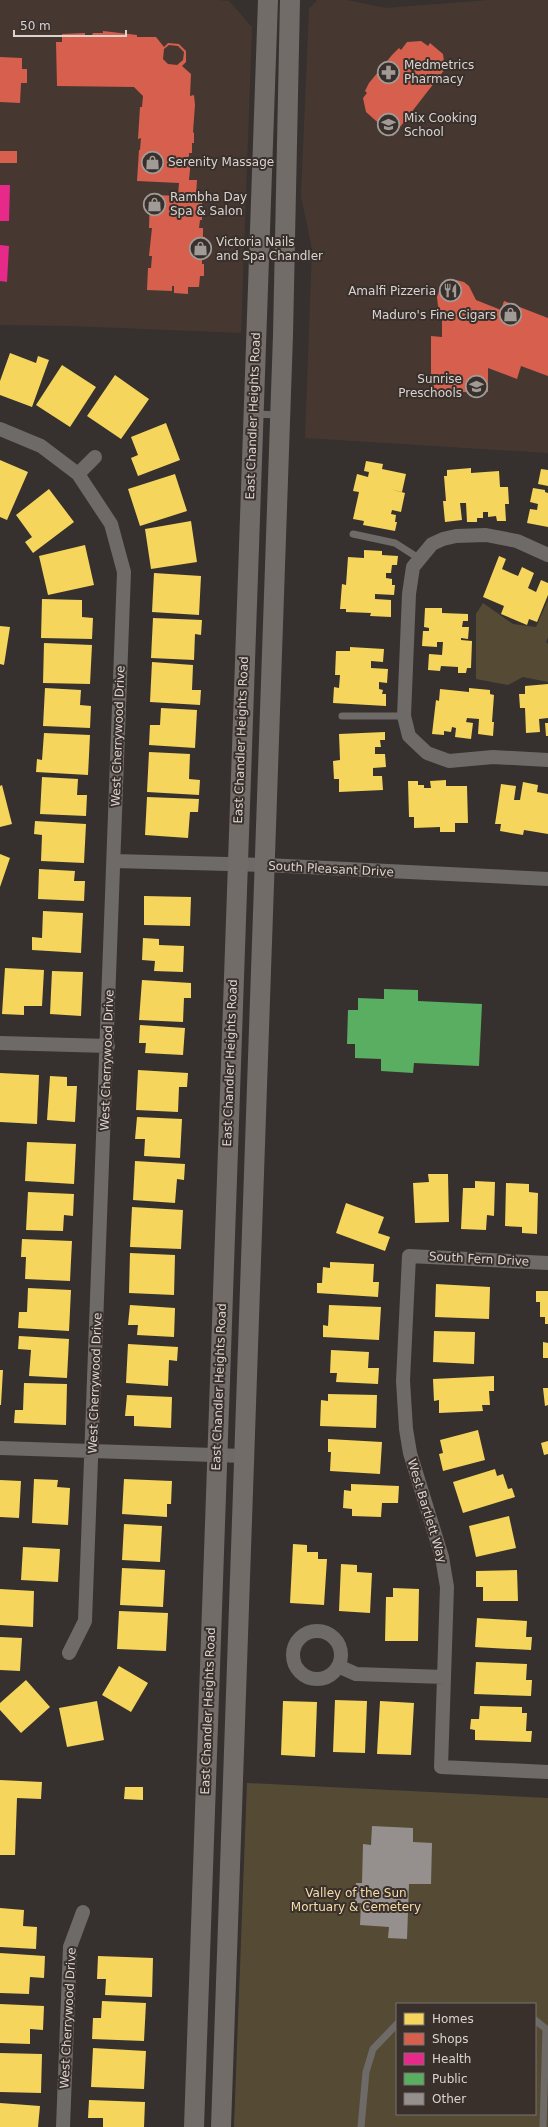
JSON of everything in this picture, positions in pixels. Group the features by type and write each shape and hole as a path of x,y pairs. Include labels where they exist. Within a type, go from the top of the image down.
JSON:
{"main road":[{"name":"East Chandler Heights Road","path":"194,2127 268,0"},
{"path":"221,2127 266,865 280,415 290,0"}],"street":[{"name":"West Cherrywood Drive","path":"0,429 41,446 78,474 111,524 124,572 86,1622 69,1653"},
{"path":"78,474 95,457"},
{"path":"548,555 517,541 486,535 456,536 443,539 432,544 413,567 409,594 404,716 409,736 427,753 449,761 493,757 548,760"},
{"name":"South Pleasant Drive","path":"114,861 266,865 548,880"},
{"path":"0,1043 108,1046"},
{"name":"South Fern Drive","path":"409,1256 548,1263"},
{"name":"West Bartlett Way","path":"409,1256 404,1405 410,1453 438,1543 445,1572 447,1602 441,1767 548,1772"},
{"path":"0,1448 244,1456"},
{"path":"338,1666 356,1674 444,1677"},
{"name":"West Cherrywood Drive","path":"63,2127 70,1947 82,1912"}],"lane":[{"path":"253,414 280,415"},
{"path":"353,534 395,543 420,559"},
{"path":"342,716 404,716"},
{"path":"536,2020 546,2029 543,2127"},
{"path":"361,2127 366,2072 373,2049 396,2025"}],"shaded area":[{"path":"0,0 229,1 252,27 241,333 70,326 0,325"},
{"path":"317,0 347,0 386,8 489,0 548,0 548,453 305,438 312,249 301,196 309,9"}],"green space":[{"path":"548,600 548,637 546,642 548,644 548,682 523,677 508,685 476,679 476,614 483,603 513,624 536,627"},
{"name":"Valley of the Sun Mortuary & Cemetery","path":"247,1783 548,1798 548,2127 234,2127"}],"building: Homes":[{"path":"10,353 36,363 38,356 49,360 32,407 0,395 0,381"},
{"path":"62,365 96,387 70,427 36,405"},
{"path":"115,375 149,399 121,439 87,416"},
{"path":"166,423 180,460 138,476 131,458 138,455 131,437"},
{"path":"0,460 28,472 7,520 0,517"},
{"path":"366,461 383,464 382,469 406,474 402,492 390,489 405,493 401,512 392,510 391,514 396,515 395,522 397,522 395,531 363,525 364,521 353,519 359,492 353,491 357,474 368,477 369,472 364,471"},
{"path":"471,468 471,473 499,471 500,487 508,487 509,504 505,504 506,521 497,521 496,516 488,517 488,512 483,512 483,518 477,518 477,522 467,522 466,503 460,503 462,520 445,522 443,501 446,501 444,476 447,476 447,470"},
{"path":"541,469 548,470 548,486 538,484"},
{"path":"175,474 187,511 140,526 128,489"},
{"path":"533,488 545,490 545,492 548,493 548,527 527,523 530,509 537,510 538,504 530,502"},
{"path":"49,489 74,522 33,553 25,542 32,537 16,515"},
{"path":"191,521 197,562 151,569 145,529"},
{"path":"85,545 94,585 48,595 39,556"},
{"path":"364,550 382,551 382,555 398,556 397,565 392,565 391,573 386,573 386,578 392,579 392,585 395,585 394,595 375,594 375,599 391,600 391,617 370,616 371,613 346,612 346,609 340,609 342,584 346,585 348,557 364,558"},
{"path":"499,556 506,559 502,569 518,576 522,567 534,573 528,588 536,592 541,580 548,583 548,595 537,622 529,619 527,625 501,614 504,606 483,597"},
{"path":"154,573 201,576 199,615 152,612"},
{"path":"42,599 82,600 82,617 93,618 92,639 41,638"},
{"path":"425,608 442,608 442,613 468,614 468,621 463,621 462,627 469,627 468,639 461,638 461,640 472,641 471,668 467,668 466,673 458,673 458,667 441,666 440,671 428,670 429,654 442,655 443,642 437,642 437,647 422,646 423,631 429,631 429,628 424,627"},
{"path":"153,618 202,620 201,635 195,634 194,660 151,658"},
{"path":"0,626 10,627 4,665 0,664"},
{"path":"44,643 92,645 90,684 43,683"},
{"path":"350,647 384,649 383,662 371,661 371,668 388,669 387,683 379,682 379,689 383,690 382,694 386,694 386,706 333,703 334,687 339,688 340,675 335,675 336,651 350,651"},
{"path":"152,662 193,665 192,690 201,690 200,705 150,702"},
{"path":"548,684 548,718 539,719 540,732 526,733 525,708 520,708 519,694 525,694 525,686"},
{"path":"45,688 81,690 80,705 91,706 90,728 43,726"},
{"path":"469,688 490,690 490,694 494,695 492,722 494,722 493,736 478,734 479,719 467,718 466,722 473,723 471,739 455,737 456,728 452,727 451,732 444,731 444,735 432,734 436,700 439,701 440,689 469,692"},
{"path":"161,708 197,710 195,748 149,745 150,725 160,725"},
{"path":"545,723 548,723 548,736 546,736"},
{"path":"385,732 385,740 380,740 381,747 375,747 375,754 385,754 386,767 373,768 373,776 382,776 383,790 339,792 339,779 334,779 333,761 340,760 339,734"},
{"path":"44,733 90,735 88,775 36,772 37,759 42,760"},
{"path":"149,752 190,754 189,779 200,780 199,795 147,792"},
{"path":"42,777 78,779 77,795 87,795 86,816 40,814"},
{"path":"446,780 446,786 467,786 468,823 455,823 455,832 440,832 440,827 414,828 414,817 409,817 408,781 418,781 418,785 424,785 424,788 431,788 430,781"},
{"path":"523,782 538,785 537,792 548,794 548,834 524,830 523,835 500,831 501,824 495,824 501,784 516,786 514,800 520,800"},
{"path":"2,785 12,824 0,827 0,786"},
{"path":"147,797 199,799 198,812 190,812 188,838 145,835"},
{"path":"35,821 86,824 84,863 41,861 42,835 34,834"},
{"path":"0,854 10,858 0,887"},
{"path":"39,869 75,871 74,881 85,881 84,901 38,899"},
{"path":"144,896 191,897 190,926 144,925"},
{"path":"43,911 83,913 81,953 32,950 32,937 42,938"},
{"path":"143,938 159,939 159,945 184,946 183,972 154,971 155,961 142,960"},
{"path":"5,968 44,970 42,1006 24,1006 24,1015 2,1014"},
{"path":"52,971 83,972 81,1016 50,1014"},
{"path":"142,980 191,983 191,998 184,998 183,1022 139,1020"},
{"path":"140,1025 185,1028 183,1055 145,1053 146,1043 139,1043"},
{"path":"138,1070 188,1073 187,1087 179,1087 178,1112 136,1110"},
{"path":"0,1073 39,1075 37,1124 0,1122"},
{"path":"50,1076 67,1077 67,1086 77,1086 75,1122 47,1120"},
{"path":"137,1117 182,1119 180,1158 144,1156 145,1139 135,1139"},
{"path":"27,1142 76,1144 74,1184 25,1181"},
{"path":"135,1161 185,1164 184,1180 177,1179 175,1203 133,1200"},
{"path":"428,1174 448,1174 449,1222 415,1223 413,1183 429,1182"},
{"path":"475,1181 495,1182 494,1216 487,1215 486,1230 461,1229 463,1188 475,1188"},
{"path":"506,1183 529,1184 529,1192 538,1193 537,1234 522,1233 522,1227 505,1226"},
{"path":"28,1192 74,1194 73,1216 64,1215 63,1231 26,1230"},
{"path":"346,1203 384,1217 378,1233 390,1237 385,1251 336,1233"},
{"path":"132,1207 183,1210 181,1249 130,1247"},
{"path":"22,1239 72,1241 70,1281 25,1279 26,1257 21,1257"},
{"path":"130,1253 175,1255 174,1295 129,1293"},
{"path":"330,1262 374,1264 373,1282 379,1282 378,1297 317,1293 317,1283 322,1283 323,1267 330,1268"},
{"path":"436,1284 490,1287 489,1319 435,1317"},
{"path":"28,1288 71,1290 69,1331 18,1328 19,1312 27,1312"},
{"path":"536,1291 548,1291 548,1324 545,1324 545,1317 540,1317 540,1302 536,1302"},
{"path":"130,1305 175,1308 174,1337 137,1335 138,1325 128,1325"},
{"path":"329,1305 381,1307 379,1340 323,1337 323,1325 328,1326"},
{"path":"434,1331 475,1332 474,1364 433,1362"},
{"path":"19,1336 69,1339 67,1378 29,1376 31,1350 18,1349"},
{"path":"543,1342 548,1343 548,1358 543,1358"},
{"path":"128,1344 178,1347 177,1361 169,1360 168,1386 126,1383"},
{"path":"331,1350 369,1352 368,1368 379,1368 378,1384 336,1382 337,1373 330,1373"},
{"path":"0,1370 3,1370 1,1405 0,1405"},
{"path":"494,1376 494,1391 489,1391 490,1405 482,1405 483,1411 439,1413 439,1400 434,1401 433,1379"},
{"path":"24,1383 67,1384 66,1425 14,1423 15,1410 23,1410"},
{"path":"543,1388 548,1388 548,1405 545,1406"},
{"path":"328,1394 377,1395 376,1428 320,1426 321,1400 328,1401"},
{"path":"127,1395 172,1397 171,1428 134,1426 134,1416 125,1416"},
{"path":"478,1430 485,1460 443,1471 439,1454 443,1453 440,1440"},
{"path":"328,1439 382,1442 380,1474 330,1471 331,1452 328,1452"},
{"path":"548,1441 548,1454 544,1455 541,1443"},
{"path":"495,1469 497,1476 503,1474 508,1489 512,1488 515,1497 463,1513 453,1482"},
{"path":"34,1479 58,1480 57,1487 70,1488 68,1525 32,1523"},
{"path":"124,1479 172,1481 171,1504 167,1504 167,1517 122,1514"},
{"path":"0,1480 21,1481 19,1518 0,1517"},
{"path":"351,1484 399,1486 398,1503 382,1503 381,1517 352,1516 352,1509 343,1508 344,1490 351,1491"},
{"path":"509,1516 516,1548 476,1557 469,1526"},
{"path":"124,1524 162,1526 160,1562 122,1560"},
{"path":"293,1544 307,1545 307,1552 318,1552 318,1559 327,1559 324,1605 290,1603"},
{"path":"23,1547 60,1549 58,1582 21,1580"},
{"path":"341,1564 357,1565 357,1572 372,1573 370,1613 339,1611"},
{"path":"122,1568 165,1570 163,1607 120,1605"},
{"path":"517,1570 518,1601 483,1601 483,1587 476,1587 476,1571"},
{"path":"393,1588 419,1589 418,1641 385,1641 386,1597 393,1597"},
{"path":"0,1589 34,1591 33,1627 0,1625"},
{"path":"119,1611 168,1613 166,1651 117,1649"},
{"path":"477,1618 527,1621 526,1637 532,1637 531,1650 475,1647"},
{"path":"0,1637 22,1638 20,1671 0,1670"},
{"path":"476,1662 527,1664 526,1680 532,1680 531,1696 474,1694"},
{"path":"119,1666 148,1683 131,1712 102,1695"},
{"path":"26,1680 50,1707 21,1733 0,1710 0,1703"},
{"path":"335,1700 367,1701 365,1753 333,1752"},
{"path":"97,1701 104,1740 67,1747 59,1708"},
{"path":"283,1701 317,1702 315,1757 281,1755"},
{"path":"380,1701 414,1703 411,1755 377,1754"},
{"path":"480,1706 522,1707 522,1713 527,1713 526,1731 532,1731 531,1742 475,1740 475,1730 470,1729 471,1719 479,1719"},
{"path":"0,1780 42,1782 41,1799 17,1798 15,1855 0,1855"},
{"path":"125,1787 143,1787 143,1800 124,1799"},
{"path":"0,1908 24,1910 23,1926 37,1927 36,1949 0,1947"},
{"path":"0,1953 45,1956 44,1978 30,1977 29,1994 0,1993"},
{"path":"98,1956 153,1958 152,1997 105,1995 106,1979 97,1979"},
{"path":"102,2001 146,2003 144,2041 92,2039 93,2018 101,2018"},
{"path":"0,2004 44,2006 43,2030 30,2029 30,2044 0,2043"},
{"path":"93,2048 146,2051 144,2089 91,2087"},
{"path":"0,2053 42,2054 41,2093 0,2092"},
{"path":"89,2100 145,2102 144,2127 103,2127 103,2118 88,2118"},
{"path":"0,2103 40,2106 38,2127 0,2127"}],"building: Shops":[{"path":"103,31 137,35 137,37 156,37 164,47 168,43 179,44 186,51 186,62 182,66 191,74 190,96 194,95 195,105 193,132 194,143 192,143 192,153 189,153 189,160 191,160 189,180 197,180 196,197 202,197 202,220 200,220 199,228 203,228 203,237 205,237 204,247 202,247 204,276 200,276 199,287 188,287 188,294 174,293 174,286 172,286 172,291 147,290 148,268 151,268 152,256 149,256 152,228 149,228 150,197 157,197 157,195 178,196 179,183 137,181 141,138 138,139 140,107 142,107 143,96 134,87 57,86 56,42 62,42 62,34 85,33 85,35 92,35 93,33 103,33","holes":["169,45 178,46 184,52 183,60 177,65 168,64 163,59 164,49"]},
{"path":"421,41 428,46 430,43 443,54 445,69 393,136 366,112 363,98 367,93 365,91 369,83 399,48 401,50 407,42"},
{"path":"0,57 22,58 22,69 27,69 27,83 21,83 20,103 0,102"},
{"path":"0,151 17,151 17,163 0,163"},
{"path":"456,280 464,282 469,286 476,300 501,310 504,301 548,318 548,376 521,366 517,379 488,368 488,392 431,392 431,336 442,337 442,314 438,306 437,297 440,288"}],"building: Health":[{"path":"0,185 10,185 9,221 0,221"},
{"path":"0,245 9,246 7,282 0,281"}],"building: Public":[{"path":"384,989 418,990 418,1001 482,1004 479,1066 414,1063 413,1073 381,1071 381,1059 355,1058 355,1044 347,1044 348,1010 358,1010 358,998 384,999"}],"building: Other":[{"path":"372,1826 413,1828 413,1842 432,1843 431,1884 409,1884 407,1939 388,1938 389,1927 360,1925 361,1903 355,1903 356,1883 362,1883 363,1844 371,1845"}],"place":[{"name":"Medmetrics Pharmacy","path":"389,72"},
{"name":"Mix Cooking School","path":"389,125"},
{"name":"Serenity Massage","path":"153,162"},
{"name":"Rambha Day Spa & Salon","path":"154,204"},
{"name":"Victoria Nails and Spa Chandler","path":"200,249"},
{"name":"Amalfi Pizzeria","path":"451,291"},
{"name":"Maduro's Fine Cigars","path":"511,315"},
{"name":"Sunrise Preschools","path":"477,386"}]}
